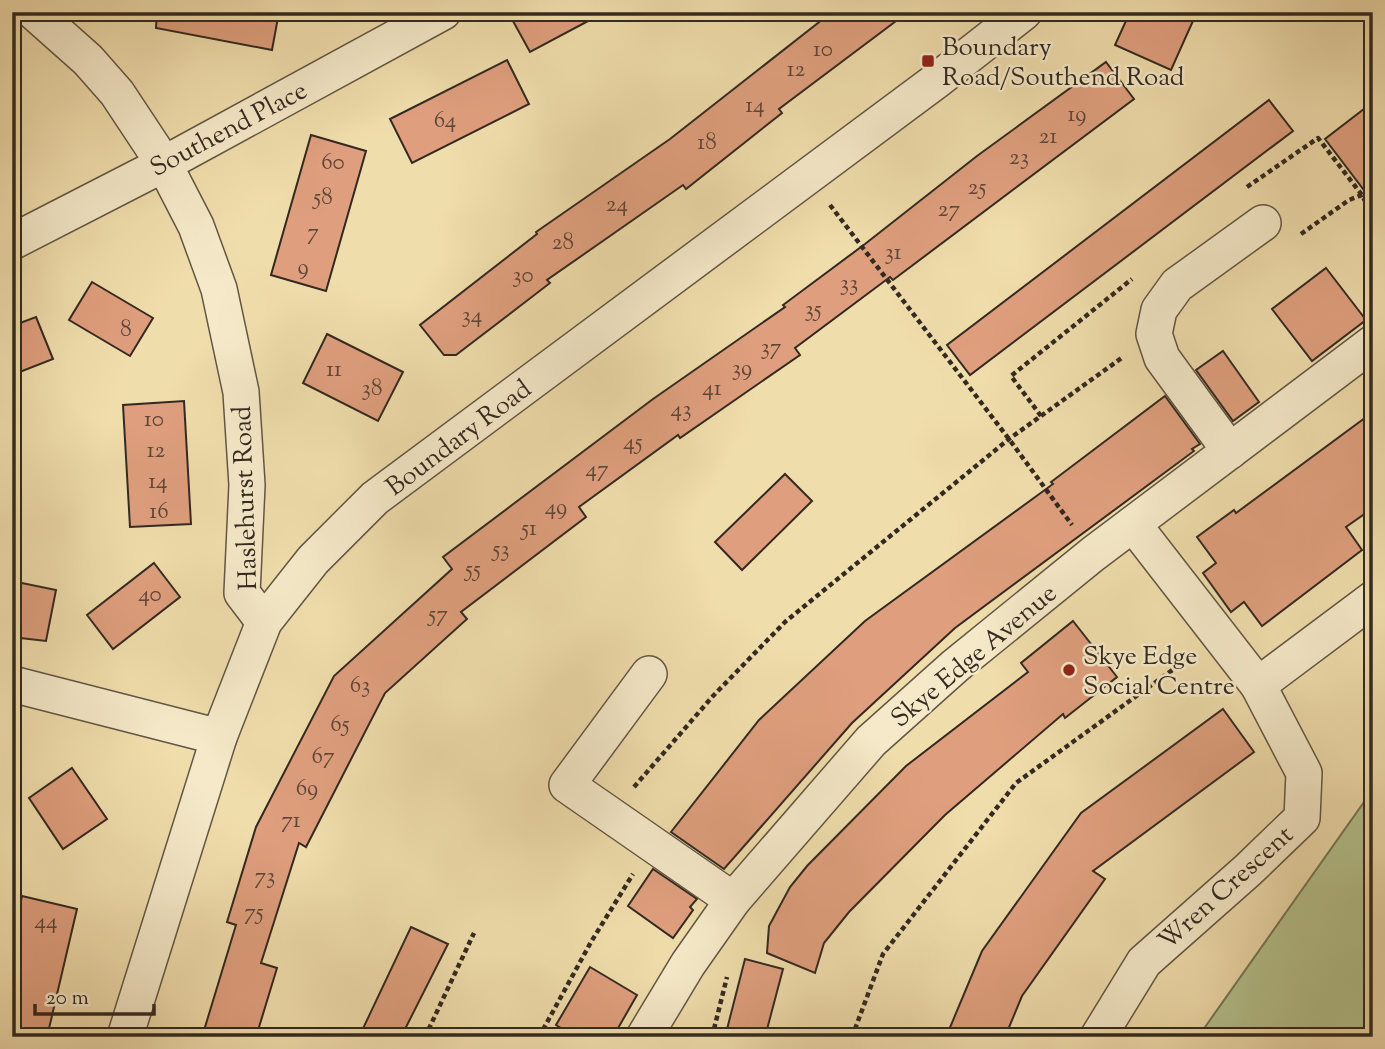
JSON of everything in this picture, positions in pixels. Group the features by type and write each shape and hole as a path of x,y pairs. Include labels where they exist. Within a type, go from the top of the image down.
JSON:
{"street":[{"name":"Haslehurst Road","path":"34,12 88,60 117,93 164,163 196,226 219,289 241,393 247,485 242,593 264,622"},
{"name":"Southend Place","path":"12,242 443,12"},
{"name":"Boundary Road","path":"125,1037 219,737 264,622 313,560 375,498 808,177 1024,12"},
{"path":"1230,451 1162,358 1154,334 1159,310 1177,285 1263,223"},
{"name":"Skye Edge Avenue","path":"644,1037 688,964 733,900 871,741 954,666 1093,554 1373,343"},
{"name":"Wren Crescent","path":"1098,1037 1144,962 1248,870 1301,818 1304,773 1258,685 1133,524"},
{"path":"1258,685 1373,599"},
{"path":"649,674 566,785 733,900"},
{"path":"12,684 219,737"}],"path":[{"path":"1373,187 1362,195 1349,200 1278,250 1241,191 1318,138 1362,195 1373,217"},
{"path":"808,177 1009,439 1093,554"},
{"path":"1041,416 1011,376 1137,275"},
{"path":"611,814 713,696 785,622 1009,439 1154,334"},
{"path":"852,1037 883,954 1016,783 1221,635"},
{"path":"539,1037 591,942 634,872"},
{"path":"425,1037 474,933"}],"green space":[{"path":"1373,792 1373,1037 1198,1037 1369,795"}],"building":[{"path":"157,12 279,12 272,50 156,28"},
{"path":"508,12 605,12 530,52"},
{"path":"832,12 908,12 779,109 782,113 686,189 683,185 547,280 550,283 456,355 444,355 420,325 537,234 536,232 670,139"},
{"path":"1130,12 1197,12 1171,70 1115,45"},
{"path":"507,60 529,104 412,163 390,119"},
{"path":"1106,62 1134,99 893,280 890,277 795,348 800,355 680,438 678,435 579,507 586,517 461,612 467,619 385,693 306,847 299,843 261,963 277,968 256,1037 202,1037 236,925 227,922 256,827 334,676 452,569 443,557 653,399 785,307 783,305 977,156"},
{"path":"1269,100 1293,131 970,375 947,345"},
{"path":"1373,102 1373,202 1325,139"},
{"path":"311,135 366,151 326,291 271,275"},
{"path":"1326,268 1366,320 1312,361 1272,309"},
{"path":"92,282 153,318 130,356 69,320"},
{"path":"36,317 53,359 12,375 12,326"},
{"path":"327,334 403,372 378,421 303,383"},
{"path":"1223,351 1259,402 1233,421 1196,370"},
{"path":"1165,396 1200,444 1192,449 1194,451 955,628 852,723 724,869 671,832 759,720 865,621 1053,484 1051,482"},
{"path":"184,401 191,524 130,527 123,405"},
{"path":"1373,412 1373,508 1346,527 1362,550 1262,626 1244,602 1231,612 1203,573 1216,563 1197,537 1234,510 1236,513"},
{"path":"785,474 812,501 742,570 715,542"},
{"path":"154,563 180,597 113,649 87,615"},
{"path":"12,581 56,590 46,641 12,637"},
{"path":"1073,621 1117,677 1065,718 1063,714 945,815 849,912 824,943 815,973 767,953 769,926 790,887 807,866 906,766 1028,672 1021,663"},
{"path":"1223,709 1254,752 1093,871 1105,879 1022,996 1005,1037 946,1037 982,951 1081,813"},
{"path":"72,768 107,819 63,849 29,798"},
{"path":"653,869 697,899 690,907 693,910 673,938 628,906"},
{"path":"22,896 77,909 47,1037 12,1037 12,937"},
{"path":"411,927 448,944 401,1037 359,1037"},
{"path":"745,959 783,969 765,1037 725,1037"},
{"path":"590,967 637,995 613,1037 576,1037 556,1025"}],"place":[{"name":"Boundary Road/Southend Road","path":"928,61"},
{"name":"Skye Edge Social Centre","path":"1069,670"}]}
